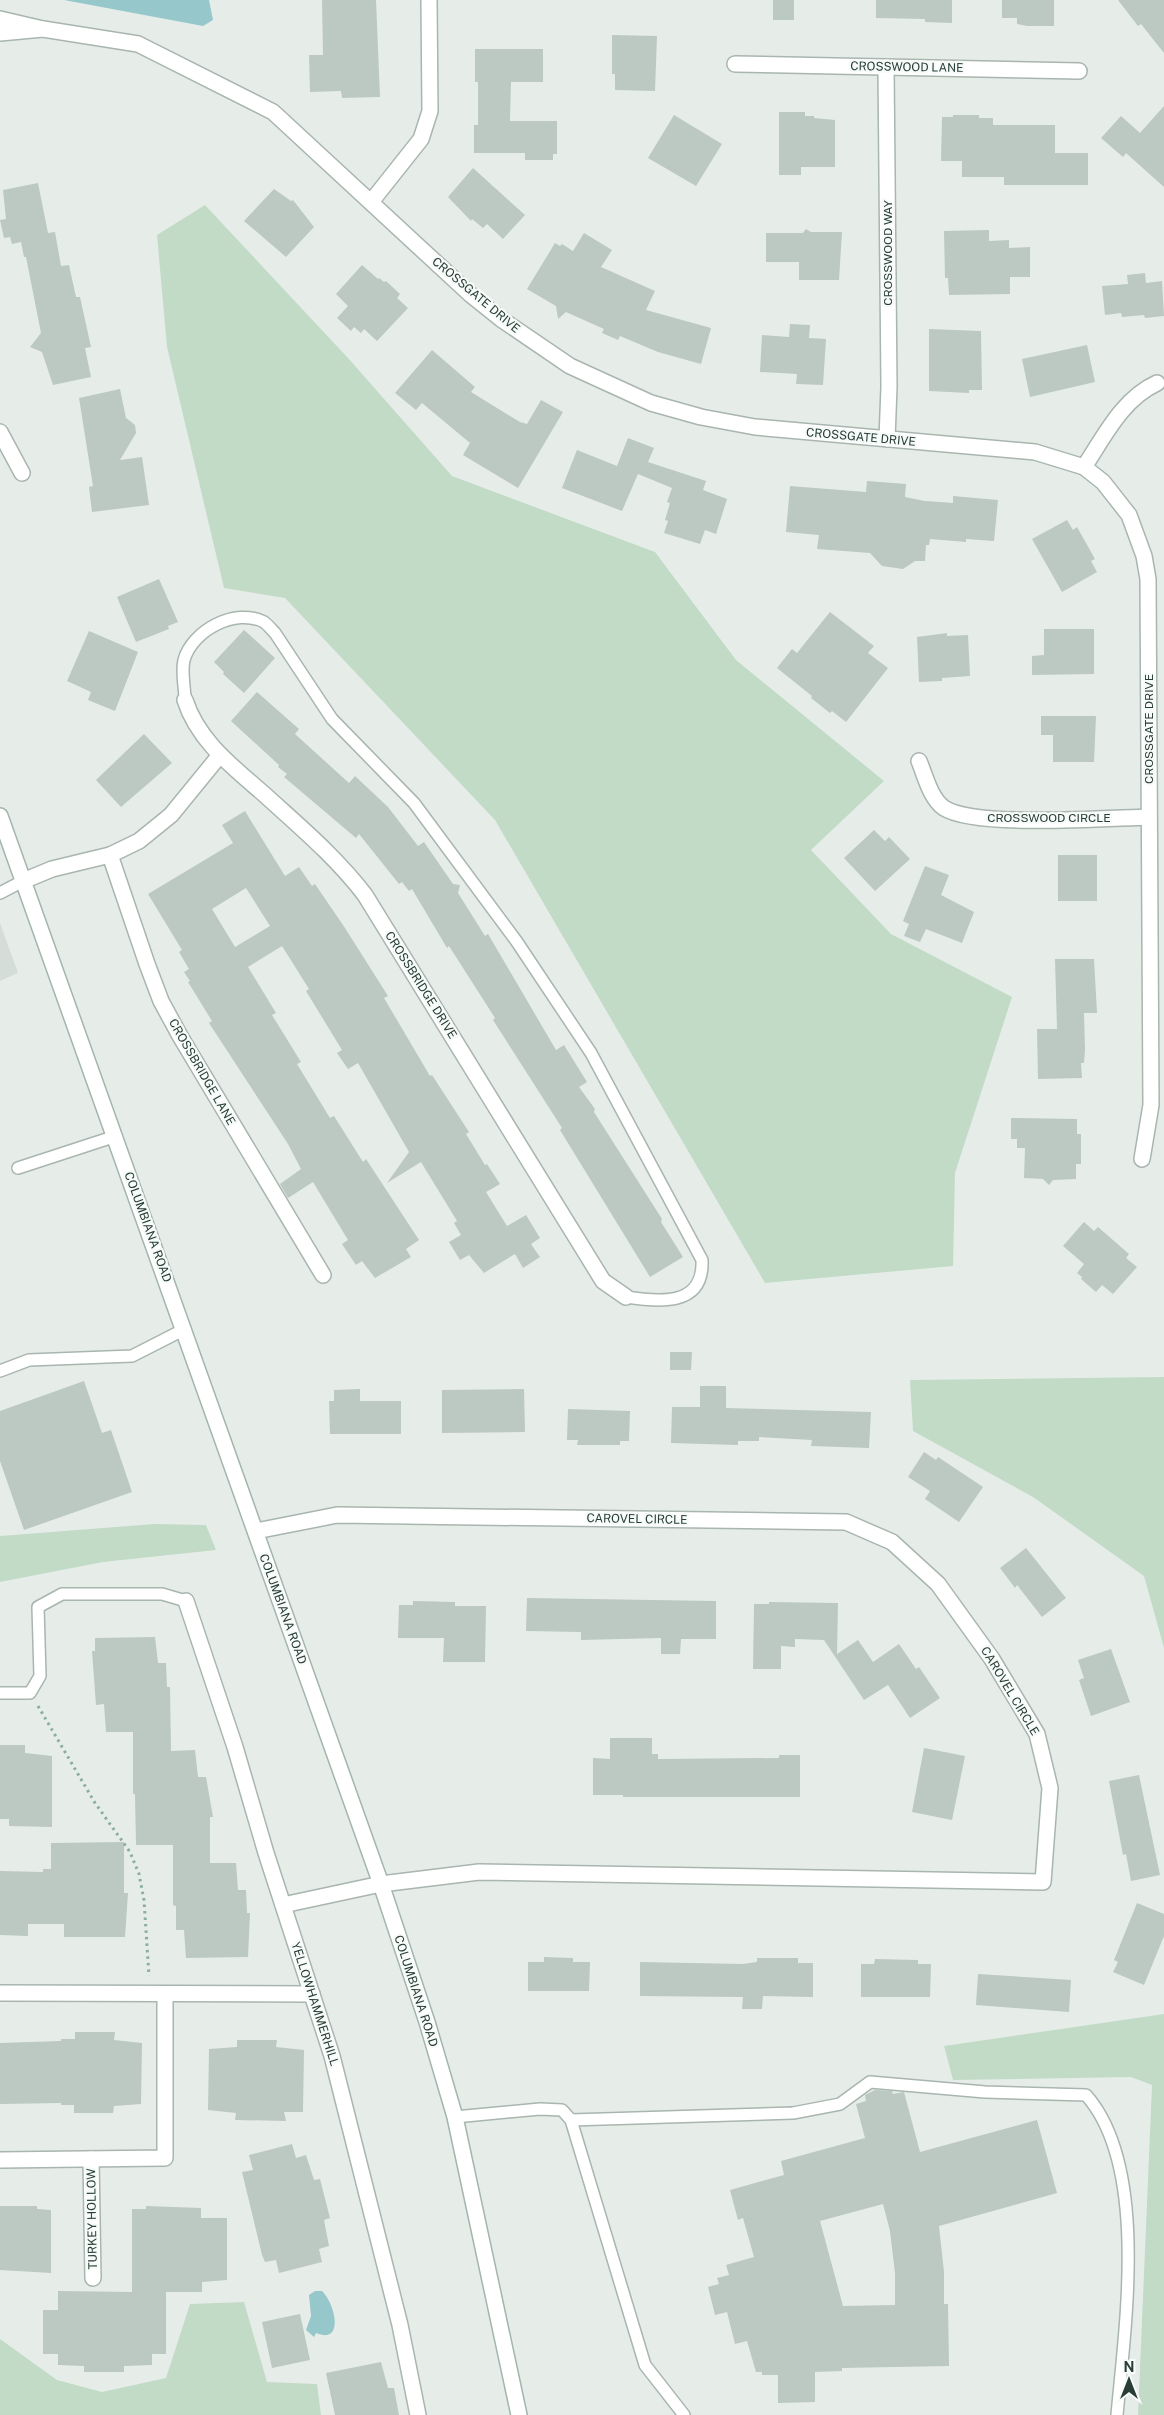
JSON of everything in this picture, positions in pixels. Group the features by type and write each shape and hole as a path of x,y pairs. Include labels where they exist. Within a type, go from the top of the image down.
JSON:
{"street":[{"path":"371,202 421,139 430,111 429,0"},
{"name":"CROSSGATE DRIVE","path":"0,19 43,29 138,44 273,112 472,295 501,319 570,366 651,403 701,417 755,427 1035,452 1084,467 1103,482 1129,515 1144,556 1148,579 1151,1105 1142,1159"},
{"name":"CROSSGATE DRIVE","path":"0,33 43,29"},
{"name":"CROSSWOOD LANE","path":"735,64 1079,70"},
{"name":"CROSSWOOD WAY","path":"886,67 889,387 887,439"},
{"path":"1084,467 1125,406 1142,389 1157,383"},
{"path":"0,432 22,473"},
{"name":"CROSSBRIDGE DRIVE","path":"185,700 191,718 220,755 343,866 365,895 603,1281 626,1297"},
{"path":"22,880 52,869 110,856 139,841 171,815 220,755"},
{"name":"CROSSWOOD CIRCLE","path":"919,761 930,790 943,807 969,817 1016,820 1149,818"},
{"name":"COLUMBIANA ROAD","path":"0,816 382,1884 427,2022 455,2118 519,2415"},
{"name":"CROSSBRIDGE LANE","path":"110,856 162,1001 180,1036 323,1275"},
{"name":"CAROVEL CIRCLE","path":"256,1531 337,1515 846,1522 892,1542 938,1584 992,1659 1037,1734 1050,1788 1043,1882 479,1872 382,1884"},
{"name":"YELLOWHAMMERHILL","path":"186,1601 235,1747 283,1905 332,2056 400,2325 418,2415"},
{"path":"283,1905 382,1884"},
{"path":"0,1993 312,1994"},
{"path":"0,2160 165,2158 165,1994"},
{"name":"TURKEY HOLLOW","path":"91,2159 93,2278"}],"lane":[{"path":"185,700 184,662 195,640 209,629 224,622 242,618 265,623 275,633 332,719 414,803 477,885 591,1053 702,1260 701,1276 697,1286 687,1294 669,1300 651,1301 626,1297"},
{"path":"0,894 22,880"},
{"path":"18,1168 116,1136"},
{"path":"0,1371 29,1360 132,1356 185,1329"},
{"path":"0,1693 30,1693 40,1676 38,1608 62,1594 162,1594 186,1601"},
{"path":"571,2120 793,2113 840,2104 870,2082 986,2092 1086,2095 1098,2109 1109,2128 1118,2161 1128,2224 1125,2327 1117,2415"},
{"path":"455,2118 540,2109 562,2110 571,2120 645,2365 684,2415"}],"path":[{"path":"30,1693 95,1803 130,1852 139,1874 144,1900 150,1994"}],"shaded area":[{"path":"0,923 18,973 0,981"}],"green space":[{"path":"205,205 348,358 452,476 655,552 736,660 884,781 811,850 891,934 1012,997 955,1173 953,1266 765,1283 495,820 285,598 224,588 167,347 157,235"},
{"path":"1164,1377 1164,1648 1144,1576 1033,1497 913,1431 910,1380"},
{"path":"154,1524 206,1525 216,1550 103,1562 0,1582 0,1536"},
{"path":"1164,2014 1164,2415 1138,2415 1152,2085 1131,2077 953,2080 944,2046"},
{"path":"244,2302 267,2382 317,2384 321,2415 0,2415 0,2339 57,2380 102,2392 166,2378 190,2304"}],"water":[{"path":"64,0 209,0 213,20 203,26"},
{"path":"315,2291 322,2291 327,2297 331,2304 335,2321 331,2333 325,2335 316,2333 314,2337 306,2330 311,2316 309,2295"}],"building":[{"path":"322,0 376,0 380,97 342,98 341,91 310,92 309,55 323,55"},
{"path":"773,0 794,0 794,20 773,20"},
{"path":"876,0 952,0 952,23 925,22 925,19 876,18"},
{"path":"1002,0 1054,0 1054,26 1027,26 1017,24 1017,18 1002,18"},
{"path":"1118,0 1164,0 1164,53 1141,24 1138,26"},
{"path":"612,35 657,36 655,91 615,90 615,74 612,74"},
{"path":"475,49 543,49 543,82 511,82 510,121 557,121 557,154 553,154 553,160 525,160 525,153 474,153 474,125 478,125 478,82 475,82"},
{"path":"1164,106 1164,187 1126,153 1123,157 1101,138 1121,116 1140,133"},
{"path":"779,112 805,112 805,116 835,120 835,167 801,167 801,175 779,175"},
{"path":"674,115 722,144 696,186 648,158"},
{"path":"953,115 979,115 979,118 993,118 993,125 1055,125 1055,153 1088,153 1088,185 1004,185 1004,177 962,177 962,161 941,161 942,117 953,117"},
{"path":"473,168 525,215 503,239 487,224 483,228 472,219 471,221 448,197"},
{"path":"38,183 48,233 55,232 61,266 69,265 76,297 80,297 91,347 85,348 91,377 53,385 42,352 30,347 41,333 26,257 24,257 21,242 12,244 10,237 4,238 0,220 6,219 3,190"},
{"path":"274,189 291,201 293,200 314,227 286,257 244,221"},
{"path":"806,229 811,232 842,232 839,280 799,280 799,262 766,262 766,233 803,233"},
{"path":"989,230 989,241 1009,240 1009,248 1030,247 1030,277 1010,277 1010,294 949,295 948,278 945,278 944,231"},
{"path":"584,233 612,250 601,267 655,291 646,310 711,328 701,364 658,352 620,336 618,340 602,333 604,329 566,312 558,319 556,306 527,289 555,243 560,246 562,244 573,251"},
{"path":"362,265 378,279 386,281 400,294 397,298 408,308 377,341 364,329 361,333 354,327 351,331 337,318 348,306 336,294"},
{"path":"1145,273 1146,283 1162,281 1164,316 1145,318 1144,315 1122,317 1121,313 1105,315 1102,286 1128,284 1127,275"},
{"path":"790,324 810,325 809,338 826,339 823,385 796,384 797,374 760,372 762,335 789,337"},
{"path":"929,329 981,331 982,390 969,390 969,393 929,391"},
{"path":"1087,345 1095,382 1030,397 1022,359"},
{"path":"432,350 475,387 471,392 520,422 527,424 541,400 563,412 518,488 463,455 470,443 422,403 416,410 395,393"},
{"path":"120,389 126,418 135,425 136,433 120,460 142,457 149,505 92,512 89,487 93,486 79,398"},
{"path":"628,438 654,448 648,462 706,481 703,490 727,499 716,534 705,530 700,544 664,533 668,521 665,520 670,503 667,502 672,488 638,474 622,511 562,488 577,450 617,466"},
{"path":"867,481 906,484 905,497 925,501 953,503 953,496 998,500 994,541 966,539 966,542 930,539 929,545 926,545 925,561 915,561 903,569 882,566 870,553 817,549 819,535 786,532 790,486 866,492"},
{"path":"1067,520 1073,530 1077,527 1095,559 1091,561 1097,572 1062,592 1032,539"},
{"path":"159,579 178,622 168,626 169,629 136,642 117,597"},
{"path":"830,612 874,646 868,653 888,668 846,722 832,711 830,713 777,668 792,649 797,653"},
{"path":"1044,629 1094,629 1094,674 1032,675 1032,656 1044,655"},
{"path":"244,630 275,658 244,693 223,674 224,672 214,662"},
{"path":"89,631 138,652 115,711 88,700 91,692 67,681"},
{"path":"947,633 947,636 968,635 970,676 942,678 942,681 919,682 917,637"},
{"path":"257,692 299,729 295,734 349,783 355,776 388,807 418,846 424,842 453,884 460,885 458,893 485,936 488,934 556,1050 564,1045 587,1082 579,1087 595,1109 594,1112 662,1219 661,1222 683,1257 650,1277 560,1130 562,1128 493,1020 495,1018 449,946 447,948 412,889 409,891 402,882 399,884 359,834 356,838 284,777 287,774 278,767 279,765 231,721"},
{"path":"1041,716 1096,716 1094,762 1053,762 1053,735 1041,735"},
{"path":"144,734 172,763 121,807 96,780"},
{"path":"245,811 285,876 299,867 312,886 315,884 388,996 384,998 430,1076 432,1075 469,1132 466,1134 485,1165 487,1164 500,1184 486,1192 507,1226 526,1215 540,1238 531,1244 540,1257 523,1268 515,1254 484,1273 469,1255 460,1260 449,1242 461,1235 454,1223 457,1221 421,1162 387,1183 409,1152 358,1063 348,1069 337,1053 342,1050 306,991 309,989 282,946 248,967 276,1013 272,1015 301,1062 297,1064 330,1118 334,1116 363,1162 366,1159 419,1240 406,1249 411,1257 375,1278 362,1261 356,1265 342,1244 348,1240 313,1182 288,1198 280,1184 301,1169 288,1144 209,1023 212,1021 184,972 189,969 179,952 182,950 148,894 233,843 222,825","holes":["246,888 270,926 235,947 212,909"]},
{"path":"874,830 885,841 889,837 910,859 875,891 844,858"},
{"path":"1058,855 1097,855 1097,901 1058,901"},
{"path":"925,866 949,875 941,895 974,912 962,943 926,929 920,942 904,936 909,924 903,921"},
{"path":"1055,959 1094,959 1097,1013 1084,1013 1085,1049 1084,1063 1081,1063 1082,1078 1038,1079 1037,1029 1057,1029"},
{"path":"1011,1118 1077,1119 1077,1134 1081,1134 1081,1164 1076,1164 1076,1179 1053,1180 1049,1185 1043,1179 1024,1178 1025,1148 1017,1148 1017,1139 1011,1139"},
{"path":"1084,1222 1094,1231 1098,1227 1129,1254 1126,1258 1137,1267 1113,1294 1102,1285 1096,1292 1081,1279 1082,1277 1077,1273 1084,1264 1063,1246"},
{"path":"670,1352 692,1352 691,1370 670,1370"},
{"path":"84,1381 102,1433 111,1430 132,1492 24,1530 0,1461 0,1411"},
{"path":"700,1386 726,1386 726,1408 871,1412 869,1448 811,1446 812,1440 759,1437 759,1441 738,1441 738,1445 671,1443 672,1407 700,1407"},
{"path":"360,1389 360,1401 401,1401 401,1434 330,1434 329,1401 334,1401 334,1390"},
{"path":"524,1389 525,1432 442,1433 442,1390"},
{"path":"568,1409 630,1411 629,1441 620,1441 620,1445 577,1445 578,1440 567,1440"},
{"path":"924,1452 936,1460 938,1457 983,1487 959,1522 925,1499 930,1491 908,1477"},
{"path":"1026,1548 1066,1598 1042,1617 1017,1585 1015,1588 1000,1568"},
{"path":"527,1598 716,1601 716,1639 681,1639 680,1654 661,1654 661,1638 581,1640 581,1632 526,1631"},
{"path":"413,1601 455,1602 455,1606 486,1606 485,1662 443,1662 444,1638 398,1638 399,1605 413,1605"},
{"path":"769,1602 838,1603 837,1654 858,1640 873,1662 899,1644 916,1669 919,1667 940,1698 910,1718 888,1685 864,1700 824,1640 795,1639 795,1647 781,1646 781,1669 753,1669 754,1604 769,1604"},
{"path":"155,1637 158,1663 166,1663 167,1687 170,1687 171,1751 195,1750 198,1777 206,1777 213,1817 210,1817 210,1863 236,1863 238,1890 246,1890 247,1913 250,1913 248,1957 186,1958 184,1930 176,1930 176,1906 173,1905 173,1845 136,1845 135,1794 133,1794 133,1732 106,1732 104,1704 96,1705 92,1651 95,1651 95,1638"},
{"path":"1111,1649 1130,1702 1091,1716 1079,1680 1084,1678 1078,1660"},
{"path":"610,1738 652,1738 652,1754 658,1754 658,1759 779,1758 779,1755 800,1755 800,1797 623,1797 623,1795 593,1795 593,1758 610,1759"},
{"path":"0,1745 25,1745 25,1753 52,1756 52,1827 9,1826 9,1819 0,1819"},
{"path":"924,1748 965,1756 952,1820 912,1812"},
{"path":"1139,1775 1160,1875 1131,1881 1126,1854 1123,1855 1109,1781"},
{"path":"124,1842 124,1893 128,1893 125,1937 64,1937 64,1924 28,1924 28,1936 0,1935 0,1871 43,1872 43,1869 51,1869 51,1843"},
{"path":"1137,1903 1164,1914 1164,1936 1144,1985 1113,1972 1118,1962 1114,1960"},
{"path":"544,1957 573,1958 573,1962 590,1962 589,1991 528,1991 528,1962 544,1962"},
{"path":"757,1958 798,1958 798,1963 813,1963 813,1997 763,1996 762,2009 742,2009 743,1997 640,1996 640,1962 743,1964 757,1962"},
{"path":"875,1959 918,1960 918,1964 931,1964 930,1997 861,1997 861,1964 874,1964"},
{"path":"978,1974 1071,1980 1069,2012 976,2005"},
{"path":"75,2032 115,2032 114,2040 142,2043 141,2104 114,2106 113,2113 74,2113 74,2105 61,2105 61,2103 0,2104 0,2043 75,2039"},
{"path":"237,2040 277,2040 276,2047 304,2050 303,2112 284,2112 286,2121 235,2120 236,2113 208,2110 209,2049 237,2047"},
{"path":"875,2090 892,2091 893,2094 904,2092 920,2152 1037,2120 1057,2193 939,2226 944,2272 944,2304 948,2304 949,2366 842,2368 842,2371 815,2372 815,2402 778,2403 778,2375 762,2375 762,2372 756,2372 747,2341 735,2344 727,2312 715,2315 708,2287 719,2284 717,2278 729,2275 726,2265 754,2257 743,2218 738,2220 730,2190 784,2175 781,2161 865,2138 856,2104 866,2101 865,2095","holes":["883,2204 890,2231 895,2273 895,2305 843,2306 820,2221"]},
{"path":"292,2144 296,2158 306,2155 314,2180 320,2179 330,2218 324,2220 329,2246 319,2249 322,2262 279,2273 276,2260 265,2262 262,2255 242,2172 253,2170 249,2155"},
{"path":"0,2206 37,2206 37,2209 51,2210 51,2273 0,2270"},
{"path":"146,2206 201,2208 201,2218 227,2218 227,2280 202,2282 202,2292 166,2292 166,2354 152,2354 152,2365 124,2366 124,2372 84,2372 84,2366 58,2365 58,2354 43,2354 43,2310 58,2310 58,2291 132,2292 132,2209 146,2209"},
{"path":"300,2314 310,2360 272,2368 262,2322"},
{"path":"381,2362 388,2388 394,2388 399,2415 335,2415 326,2373"}]}
